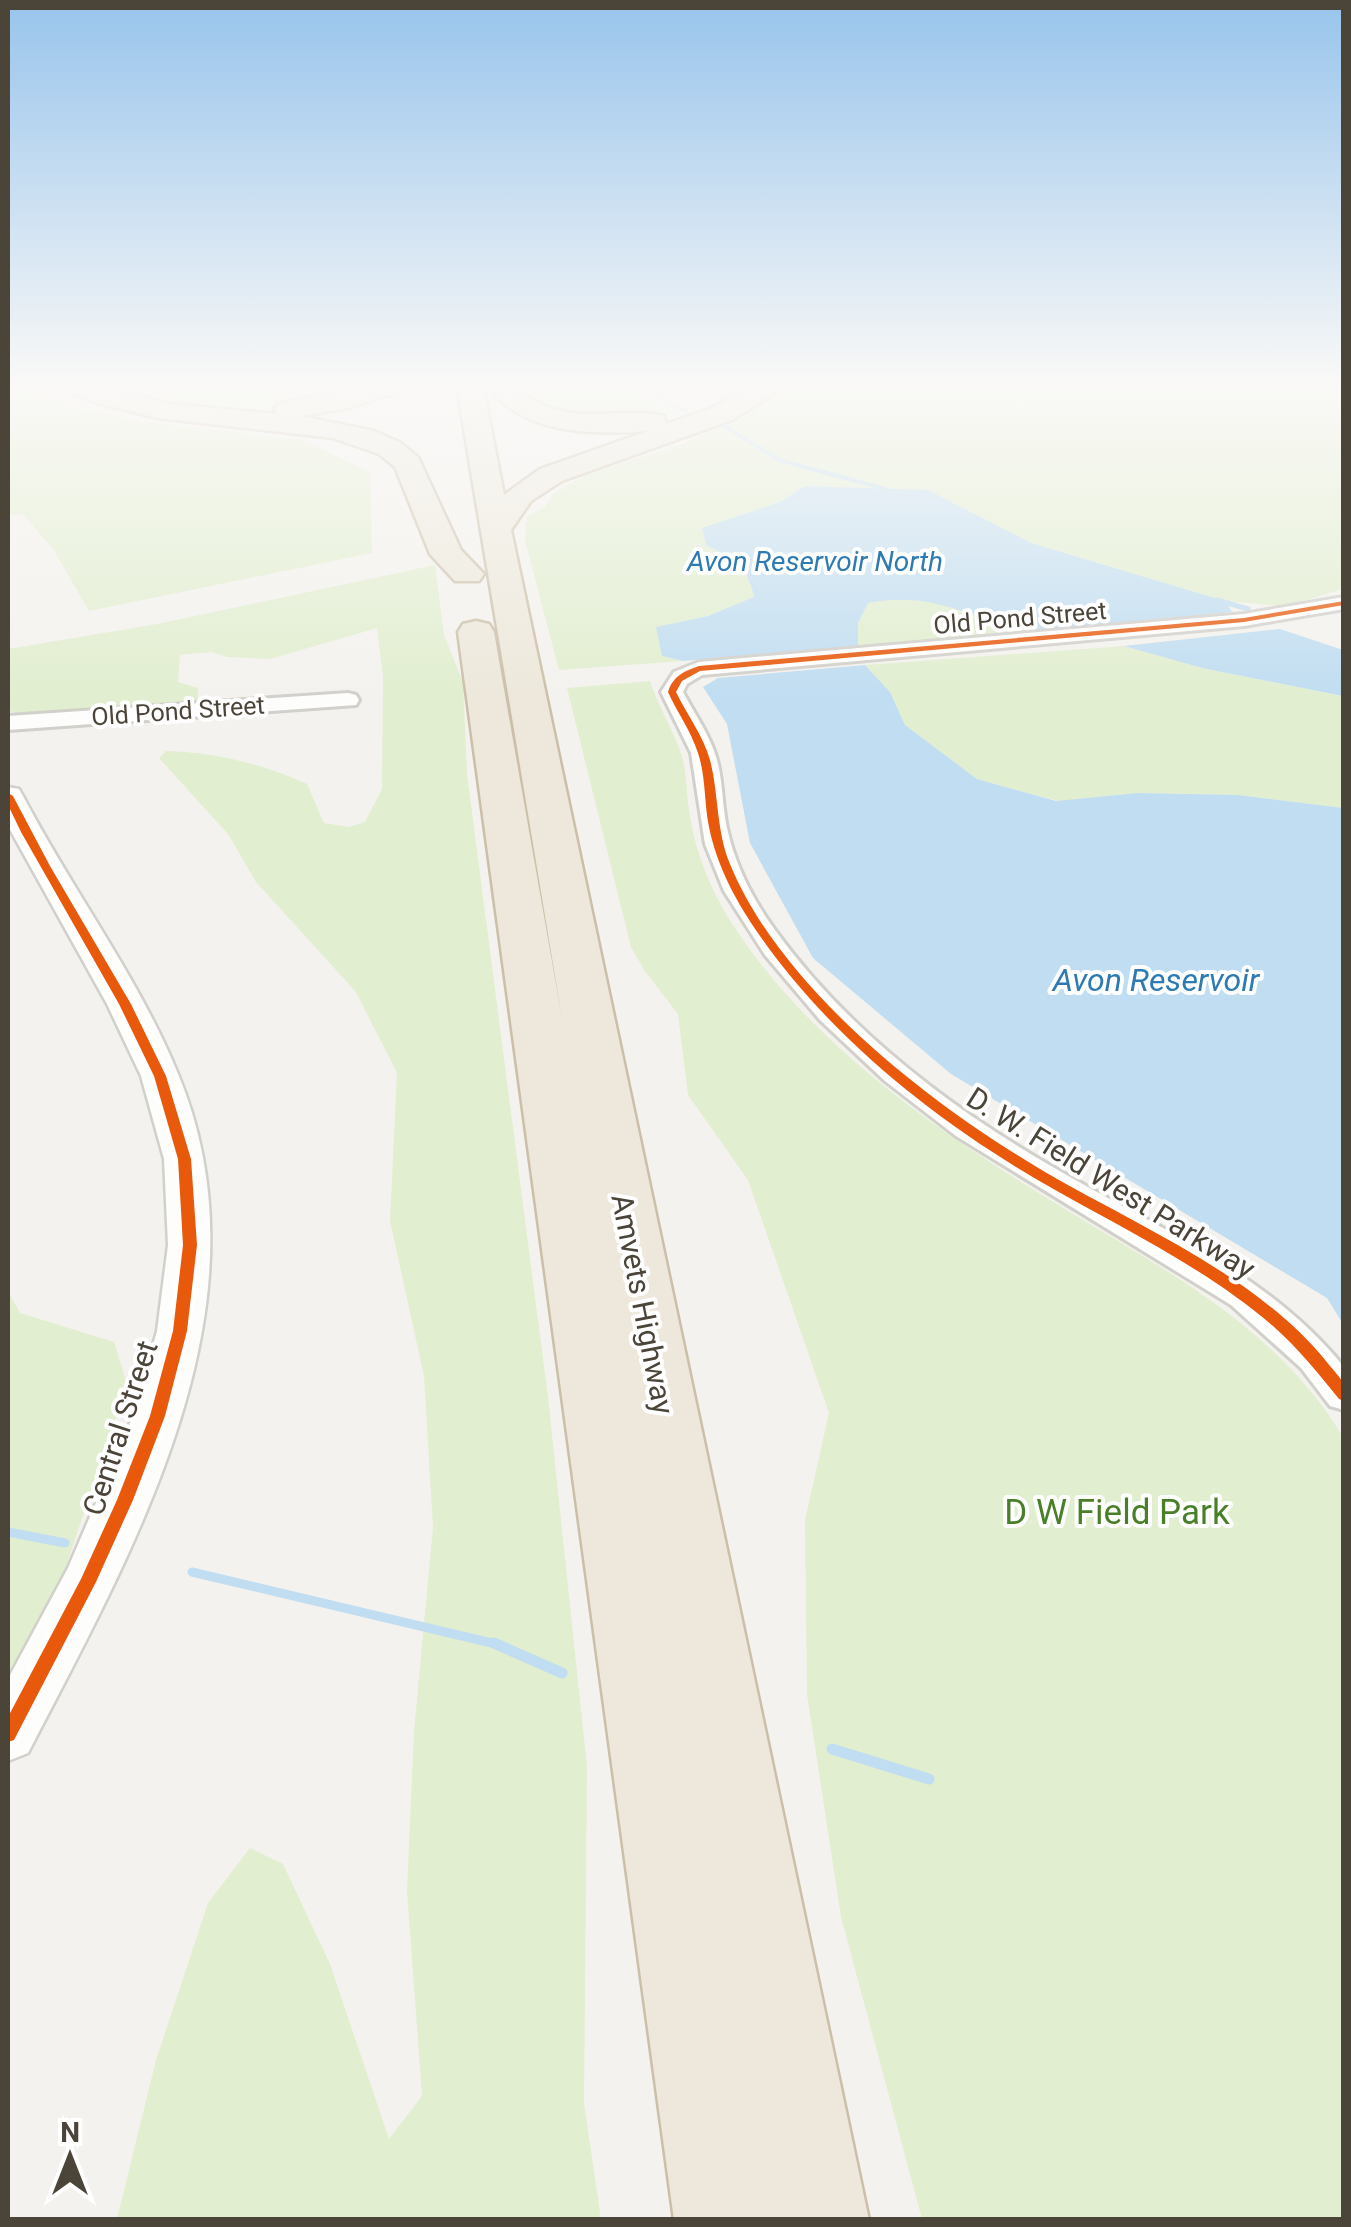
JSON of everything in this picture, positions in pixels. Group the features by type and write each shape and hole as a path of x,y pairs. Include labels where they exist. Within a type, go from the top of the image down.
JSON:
{"highway":[{"path":"419,491 446,554 481,552 526,491"},
{"name":"Amvets Highway","path":"464,491 481,552 820,2220"},
{"name":"Amvets Highway","path":"477,491 481,552 723,2220"}],"street":[{"name":"Old Pond Street","path":"699,669 1244,620 1344,603"},
{"path":"1244,620 1344,624"},
{"name":"D. W. Field West Parkway","path":"699,669 682,675 672,692 703,752 716,840 747,907 797,976 909,1082 977,1133 1261,1306 1319,1358 1344,1395"},
{"name":"Old Pond Street","path":"8,723 348,700"},
{"name":"Central Street","path":"8,796 160,1076 181,1145 188,1240 182,1313 150,1437 111,1535 8,1734"}],"green space":[{"path":"8,491 370,491 372,553 89,611 53,549 24,515 8,514"},
{"path":"558,491 797,491 780,502 702,529 706,545 743,571 754,597 708,616 657,627 662,656 683,661 559,670 525,541 527,516 545,507"},
{"path":"930,491 1343,491 1343,589 1285,606 1225,601 1031,543"},
{"path":"435,565 444,635 463,682 467,774 548,1397 587,1767 584,2103 601,2219 117,2219 156,2060 208,1903 250,1848 283,1864 330,1964 389,2139 422,2096 407,1891 414,1731 433,1527 424,1376 390,1221 397,1073 356,992 256,882 228,834 159,758 166,751 184,752 256,765 307,784 324,823 349,827 365,822 382,789 383,677 377,628 270,659 227,657 212,652 180,655 178,682 198,688 198,702 15,713 8,710 8,649 157,624"},
{"path":"903,596 1049,630 858,646 858,623 868,602"},
{"path":"1124,646 1202,668 1343,696 1343,808 1238,795 1138,793 1058,801 977,779 905,725 890,692 865,665"},
{"name":"D W Field Park","path":"650,681 682,757 691,824 716,896 763,966 798,1007 837,1046 923,1116 1014,1178 1179,1279 1252,1333 1316,1398 1343,1437 1343,2219 922,2219 841,1917 807,1694 805,1520 829,1413 748,1180 688,1095 678,1014 631,947 567,688"},
{"path":"8,1292 20,1313 114,1342 127,1384 53,1605 8,1695"}],"water":[{"name":"Avon Reservoir North","path":"797,491 930,491 1031,543 1225,601 1232,612 1048,630 1001,623 940,604 894,600 868,603 858,623 858,646 683,661 662,656 656,627 708,616 754,597 748,578 738,565 706,545 702,528 780,502"},
{"path":"1280,629 1343,650 1343,696 1202,668 1124,646"},
{"name":"Avon Reservoir","path":"865,665 890,692 905,725 977,779 1056,801 1138,793 1238,795 1343,808 1343,1324 1327,1298 951,1074 813,958 750,843 727,724 703,687 718,678"}],"waterway":[{"path":"1217,600 1248,609"},
{"path":"8,1532 65,1543"},
{"path":"192,1572 497,1644"},
{"path":"497,1644 562,1673"},
{"path":"832,1749 929,1779"}],"cycle path":[{"path":"1344,603 1244,620 699,669 679,679 672,692 703,753 714,828 730,876 765,936 830,1013 896,1074 968,1129 1040,1175 1205,1268 1244,1295 1281,1325 1344,1395"},
{"path":"8,796 125,1004 160,1076 185,1159 190,1245 180,1331 157,1416 88,1582 8,1734"}]}
